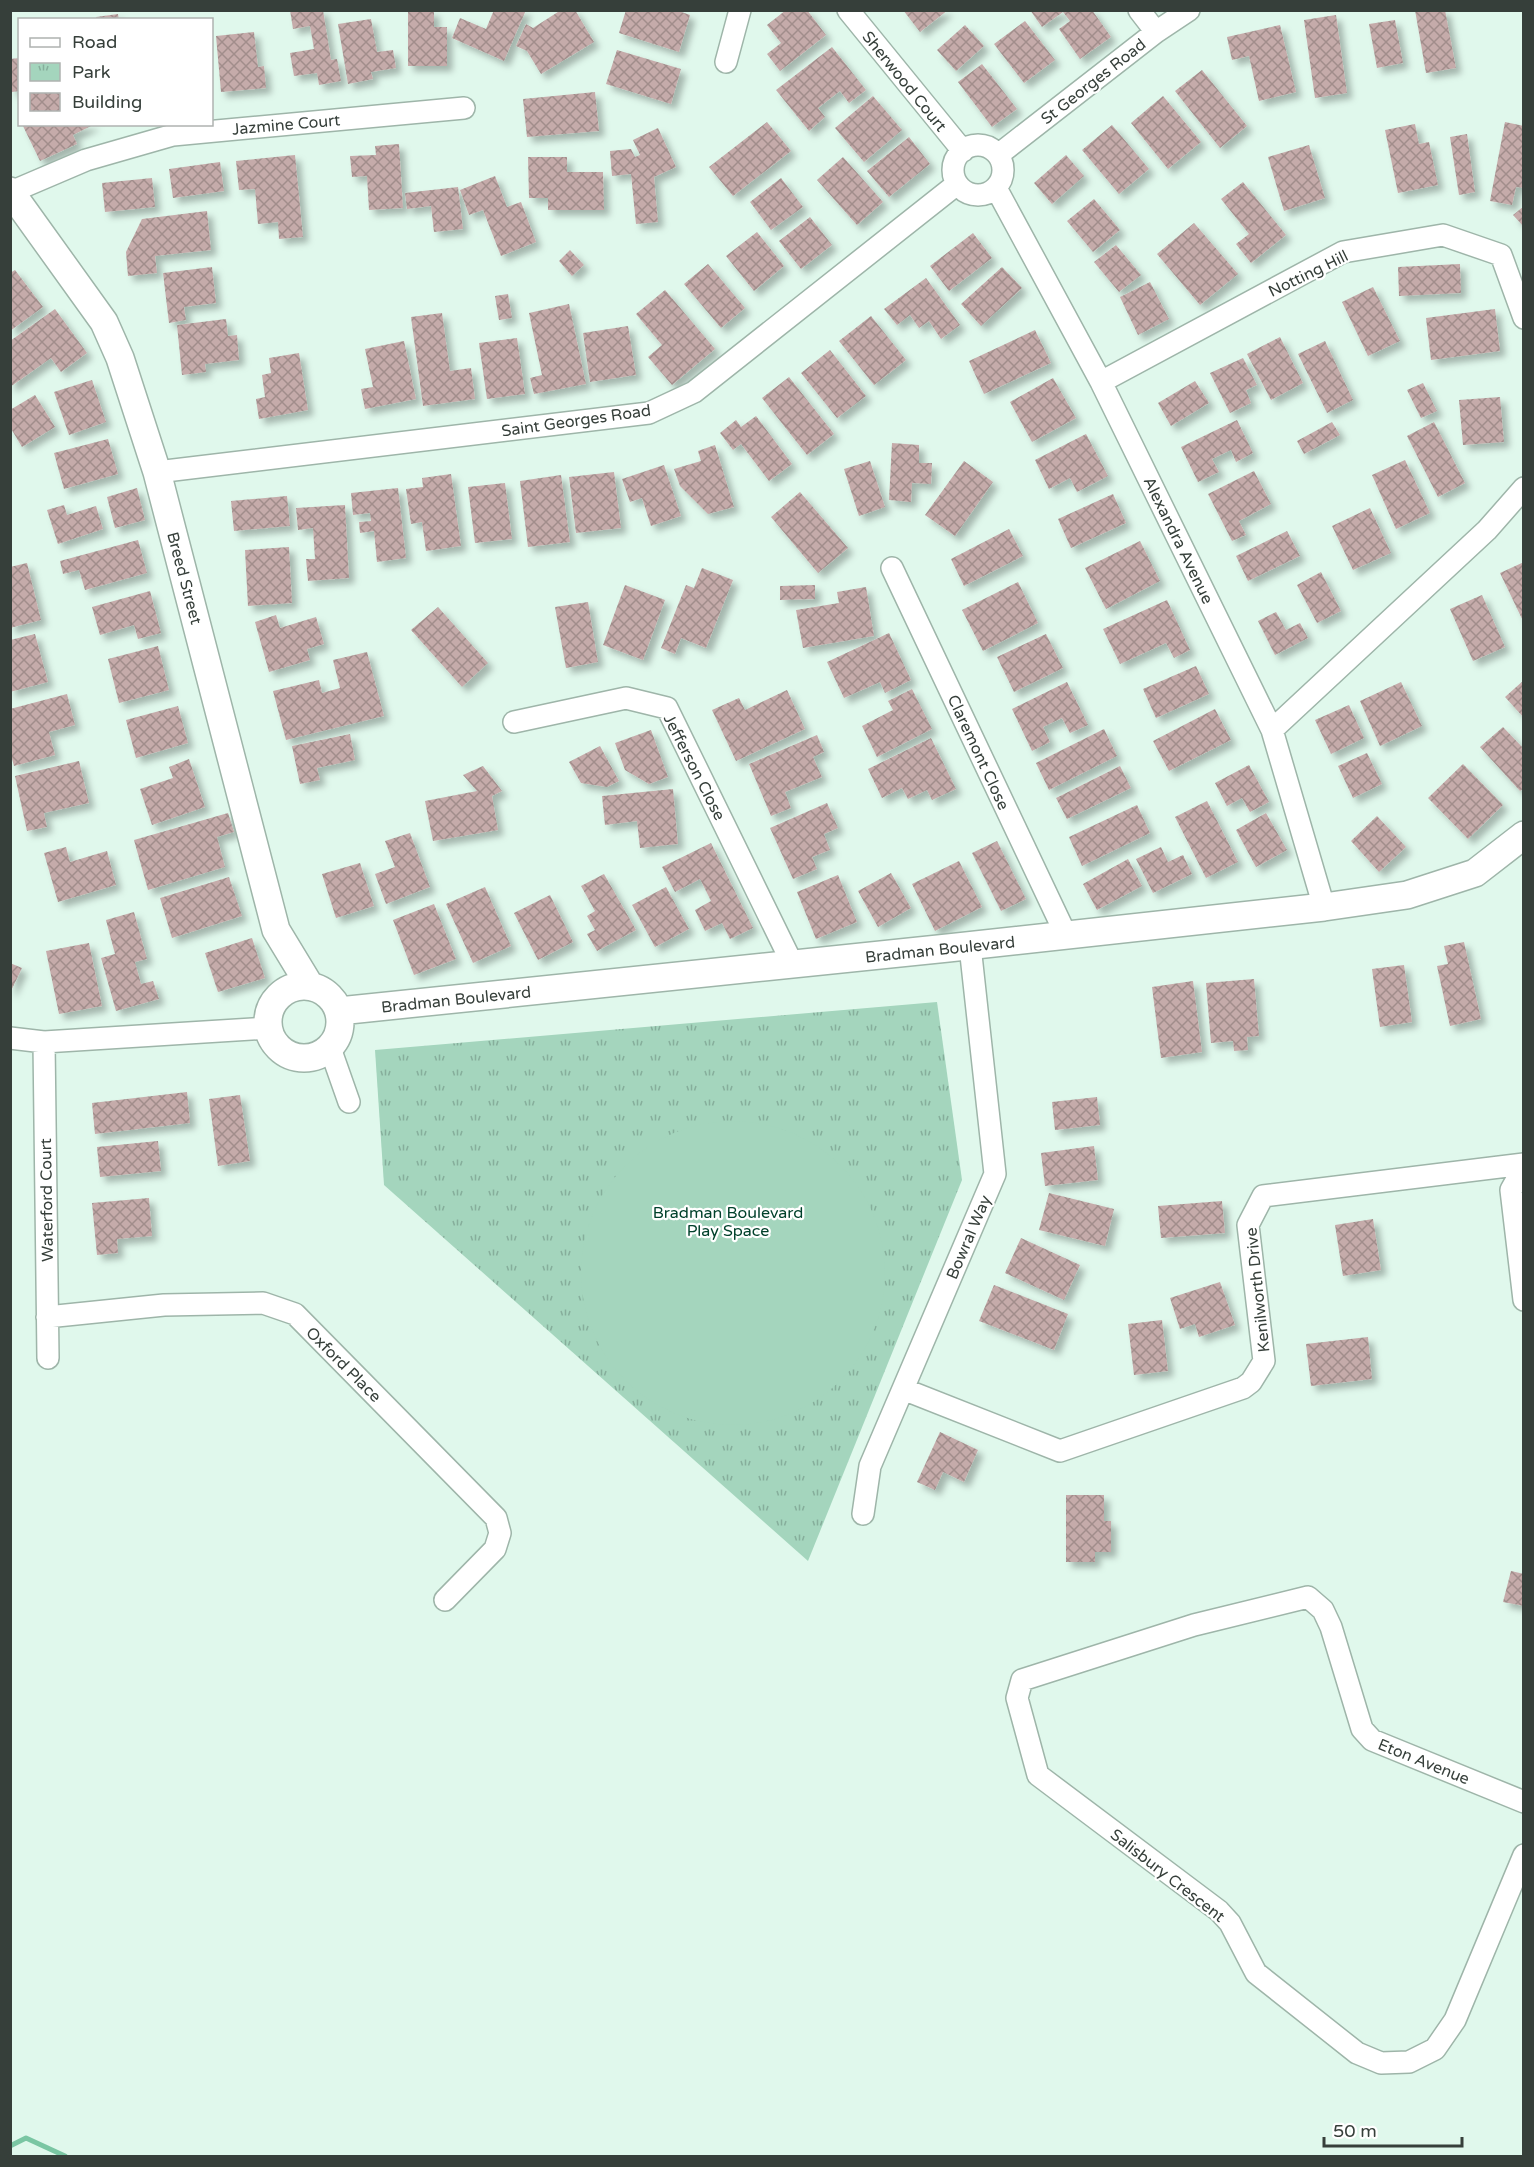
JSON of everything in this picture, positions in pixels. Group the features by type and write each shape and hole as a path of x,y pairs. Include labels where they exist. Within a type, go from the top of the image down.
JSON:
{"street":[{"path":"726,62 740,10"},
{"name":"Sherwood Court","path":"848,10 963,151"},
{"path":"1139,10 1156,32"},
{"name":"St Georges Road","path":"998,155 1156,32 1189,10"},
{"name":"Jazmine Court","path":"11,192 86,160 173,135 464,108"},
{"path":"985,146 998,155 1002,163 1001,181 988,194 980,196 971,194 957,184 954,166 963,151 970,147 985,146"},
{"name":"Saint Georges Road","path":"157,472 649,412 694,392 957,184"},
{"name":"Alexandra Avenue","path":"996,188 1101,382 1272,730 1324,907"},
{"name":"Breed Street","path":"11,192 104,322 120,358 157,472 276,930 310,986"},
{"name":"Notting Hill","path":"1101,382 1342,252 1443,235 1501,255 1524,318"},
{"path":"1272,730 1487,530 1524,488"},
{"name":"Claremont Close","path":"892,568 1066,936"},
{"name":"Jefferson Close","path":"514,722 626,698 667,708 793,965"},
{"name":"Bradman Boulevard","path":"339,1011 1066,936 1324,907 1407,895 1475,873 1524,835"},
{"path":"276,930 278,997"},
{"name":"Bowral Way","path":"863,1514 870,1467 995,1174 970,946"},
{"path":"298,986 310,986 328,994 339,1011 340,1030 330,1048 311,1058 290,1056 281,1050 274,1042 268,1028 268,1017 278,997 298,986"},
{"path":"10,1038 44,1042 268,1028"},
{"name":"Waterford Court","path":"44,1042 48,1358"},
{"path":"330,1048 349,1102"},
{"path":"1524,1166 1510,1190 1524,1300"},
{"name":"Kenilworth Drive","path":"903,1389 1060,1451 1243,1388 1251,1382 1264,1361 1248,1224 1263,1196 1524,1166"},
{"name":"Oxford Place","path":"47,1317 164,1305 263,1303 294,1314 496,1518 500,1533 495,1549 445,1600"},
{"name":"Eton Avenue","path":"1308,1597 1323,1610 1331,1627 1362,1729 1372,1740 1524,1802"},
{"name":"Salisbury Crescent","path":"1308,1597 1194,1625 1022,1680 1017,1698 1038,1775 1219,1911 1230,1923 1256,1973 1357,2053 1381,2063 1409,2062 1435,2049 1455,2020 1524,1855"}],"green space":[{"name":"Bradman Boulevard Play Space","path":"937,1002 962,1180 808,1561 384,1185 375,1050"},
{"path":"718,1121 748,1121 777,1127 805,1139 830,1155 851,1176 867,1201 879,1229 885,1258 885,1288 874,1331 860,1358 841,1381 818,1400 791,1414 748,1425 718,1425 689,1419 661,1407 636,1391 615,1370 599,1345 587,1317 581,1288 581,1258 587,1229 599,1201 615,1176 636,1155 661,1139 689,1127"}],"building":[{"path":"290,10 323,10 331,60 337,59 341,81 319,85 317,73 294,76 290,53 314,49 310,26 293,29"},
{"path":"494,10 526,10 504,61 452,38 460,18 486,29"},
{"path":"561,10 575,10 594,42 541,74 527,51 516,46 526,24 533,28"},
{"path":"626,10 676,10 690,15 679,52 619,33"},
{"path":"786,10 807,10 826,35 780,71 767,54 781,43 767,25"},
{"path":"903,10 948,10 920,32"},
{"path":"1030,10 1092,10 1111,37 1080,59 1059,29 1070,21 1063,12 1042,27"},
{"path":"1415,10 1445,10 1456,68 1426,73"},
{"path":"408,11 434,11 434,27 447,27 447,66 408,66"},
{"path":"118,14 119,18 96,18"},
{"path":"1336,15 1347,93 1315,98 1304,20"},
{"path":"371,19 377,52 393,50 396,68 371,72 373,79 348,84 338,24"},
{"path":"1395,20 1403,63 1377,68 1369,24"},
{"path":"1025,21 1055,60 1024,83 994,44"},
{"path":"965,25 984,46 956,71 937,50"},
{"path":"1280,25 1296,92 1259,101 1249,56 1232,60 1227,37"},
{"path":"254,32 258,67 264,66 266,88 221,92 216,36"},
{"path":"832,47 866,90 849,103 840,91 818,108 825,117 809,131 776,90"},
{"path":"617,50 681,69 671,104 606,84"},
{"path":"18,58 18,91 12,92 10,59"},
{"path":"982,64 1017,109 992,127 958,82"},
{"path":"1202,70 1247,126 1220,148 1175,91"},
{"path":"595,92 599,131 527,137 523,99"},
{"path":"873,96 902,130 864,162 835,128"},
{"path":"1163,96 1201,142 1168,169 1131,123"},
{"path":"767,122 791,151 733,196 709,167"},
{"path":"1505,122 1524,126 1524,188 1516,187 1512,205 1490,201"},
{"path":"1415,124 1419,144 1429,142 1438,185 1398,193 1385,130"},
{"path":"1112,125 1149,169 1119,194 1082,150"},
{"path":"23,126 91,126 73,135 77,144 40,161"},
{"path":"658,128 676,167 654,177 658,222 636,224 631,174 612,176 610,151 631,149 635,157 640,155 633,140"},
{"path":"1467,134 1475,192 1459,195 1450,137"},
{"path":"909,137 930,164 889,197 867,171"},
{"path":"399,144 403,208 369,210 367,176 352,177 350,156 376,155 375,146"},
{"path":"1309,145 1325,198 1284,211 1268,157"},
{"path":"295,155 303,237 279,239 278,222 258,224 255,189 239,190 236,161"},
{"path":"1066,155 1084,176 1052,204 1034,183"},
{"path":"528,157 567,157 567,172 603,172 604,210 548,210 548,198 529,198"},
{"path":"843,157 883,202 857,225 817,180"},
{"path":"220,162 224,191 173,198 169,169"},
{"path":"495,176 507,207 521,202 536,242 501,256 483,210 469,215 460,190"},
{"path":"152,178 155,207 105,212 102,183"},
{"path":"781,178 803,207 771,230 750,202"},
{"path":"1243,182 1286,235 1251,263 1236,244 1249,234 1221,199"},
{"path":"458,187 463,229 434,232 431,206 407,209 405,193"},
{"path":"1094,199 1120,230 1093,252 1067,221"},
{"path":"1524,206 1524,227 1513,215"},
{"path":"207,211 211,250 155,256 157,273 128,276 126,252 142,219"},
{"path":"810,217 832,245 801,269 779,241"},
{"path":"1194,223 1238,274 1200,305 1157,254"},
{"path":"757,232 784,266 754,291 726,256"},
{"path":"973,233 992,258 949,291 930,266"},
{"path":"1116,245 1141,275 1119,292 1094,262"},
{"path":"570,250 584,265 572,276 559,261"},
{"path":"708,264 745,308 721,328 684,284"},
{"path":"1460,264 1461,293 1399,296 1398,267"},
{"path":"212,267 216,303 184,307 186,320 169,323 163,273"},
{"path":"1002,267 1022,288 981,326 961,304"},
{"path":"15,270 43,307 10,331 10,273"},
{"path":"926,278 960,325 941,339 929,321 919,328 910,315 897,325 884,309"},
{"path":"1150,282 1169,319 1138,335 1120,297"},
{"path":"1373,287 1400,341 1368,356 1342,302"},
{"path":"665,290 715,349 672,385 648,357 662,345 636,314"},
{"path":"508,294 512,318 499,320 495,296"},
{"path":"569,304 586,384 534,394 530,378 542,375 529,313"},
{"path":"55,309 87,353 61,372 51,358 10,387 10,341"},
{"path":"1495,309 1500,351 1431,360 1426,318"},
{"path":"442,313 450,371 471,368 475,399 423,406 411,317"},
{"path":"871,316 906,360 874,385 839,341"},
{"path":"226,319 228,336 237,335 239,360 205,364 206,372 182,375 177,325"},
{"path":"628,326 636,375 590,382 583,333"},
{"path":"1035,330 1051,363 984,394 969,361"},
{"path":"1280,337 1303,383 1271,400 1247,354"},
{"path":"517,338 525,394 487,399 479,343"},
{"path":"404,341 416,399 365,409 361,389 373,387 365,349"},
{"path":"1325,341 1353,400 1327,413 1298,354"},
{"path":"830,350 866,396 837,418 801,373"},
{"path":"299,353 308,410 259,419 256,399 265,397 262,375 271,373 269,358"},
{"path":"1243,358 1257,385 1246,390 1251,403 1230,413 1210,373"},
{"path":"789,377 834,434 807,455 762,398"},
{"path":"1053,378 1076,418 1032,442 1010,402"},
{"path":"92,380 106,422 69,435 54,392"},
{"path":"1195,381 1209,403 1171,426 1158,403"},
{"path":"1423,383 1437,411 1421,418 1407,390"},
{"path":"35,395 55,427 22,447 10,427 10,410"},
{"path":"1500,397 1504,442 1463,445 1459,400"},
{"path":"756,416 792,464 769,481 741,444 733,450 720,433 736,420 741,427"},
{"path":"1237,420 1253,453 1236,462 1231,450 1212,459 1219,472 1198,482 1181,447"},
{"path":"1332,422 1340,435 1304,454 1297,441"},
{"path":"1434,422 1465,483 1438,497 1407,436"},
{"path":"1086,434 1108,476 1077,492 1070,478 1049,489 1035,460"},
{"path":"108,439 118,474 64,489 54,453"},
{"path":"892,443 919,445 919,463 932,463 931,484 912,483 911,502 889,500"},
{"path":"715,445 734,507 708,514 680,486 674,469 701,461 698,451"},
{"path":"1405,460 1430,513 1396,529 1372,475"},
{"path":"870,461 885,507 859,516 844,469"},
{"path":"964,461 993,482 955,536 925,515"},
{"path":"664,465 681,516 651,526 642,498 630,502 622,479"},
{"path":"1254,471 1271,504 1239,521 1246,535 1232,541 1208,494"},
{"path":"614,472 621,528 576,533 569,477"},
{"path":"451,474 461,546 426,551 422,522 411,524 406,489 423,487 422,478"},
{"path":"561,475 570,542 528,547 520,481"},
{"path":"505,483 512,539 475,543 468,487"},
{"path":"137,488 145,520 115,528 107,497"},
{"path":"398,488 406,558 377,562 374,531 360,533 359,522 371,521 370,513 353,515 351,493"},
{"path":"800,492 848,548 818,573 771,517"},
{"path":"1113,494 1126,523 1071,548 1058,519"},
{"path":"287,496 290,526 234,531 231,501"},
{"path":"64,505 67,515 96,506 103,529 58,544 47,510"},
{"path":"345,505 349,578 308,581 306,559 315,559 313,528 298,530 296,508"},
{"path":"1370,508 1391,553 1353,570 1332,526"},
{"path":"1009,529 1023,556 964,586 951,559"},
{"path":"1287,531 1300,556 1248,581 1236,556"},
{"path":"138,540 147,573 85,590 79,570 63,574 60,561"},
{"path":"1140,541 1160,581 1106,609 1085,568"},
{"path":"289,547 292,603 248,606 245,550"},
{"path":"1524,562 1524,623 1500,573"},
{"path":"27,563 41,620 10,628 10,567"},
{"path":"702,568 733,580 706,648 681,638 675,654 661,648 686,585 694,588"},
{"path":"1321,572 1341,611 1317,623 1297,585"},
{"path":"1018,582 1038,623 983,651 962,610"},
{"path":"625,585 665,600 643,660 603,645"},
{"path":"815,585 815,599 780,600 780,586"},
{"path":"866,587 874,636 803,648 796,610 839,603 837,592"},
{"path":"150,591 161,633 138,639 134,625 100,635 92,607"},
{"path":"1482,595 1505,647 1473,661 1450,609"},
{"path":"1167,600 1190,650 1174,658 1166,643 1120,664 1103,629"},
{"path":"588,602 598,662 566,668 555,607"},
{"path":"438,607 488,663 462,687 411,630"},
{"path":"1276,612 1286,630 1300,623 1308,638 1275,655 1258,621"},
{"path":"276,615 280,628 316,617 324,644 307,649 310,660 269,672 255,622"},
{"path":"889,633 911,680 885,693 880,682 844,698 827,662"},
{"path":"35,634 48,682 10,692 10,640"},
{"path":"1046,634 1063,668 1014,692 997,657"},
{"path":"158,646 169,690 119,703 108,659"},
{"path":"367,652 384,716 286,740 273,691 319,680 322,693 340,688 333,660"},
{"path":"1196,666 1209,694 1156,718 1143,689"},
{"path":"1524,680 1524,718 1505,697"},
{"path":"1067,682 1088,725 1070,733 1062,718 1043,727 1050,742 1032,751 1012,709"},
{"path":"1401,682 1422,726 1380,746 1360,701"},
{"path":"912,689 932,729 877,757 862,726 893,710 888,701"},
{"path":"787,690 805,729 736,761 712,710 739,698 745,710"},
{"path":"67,694 75,725 49,732 55,755 14,766 10,752 10,709"},
{"path":"1349,705 1364,738 1331,754 1315,720"},
{"path":"178,706 188,743 136,758 126,720"},
{"path":"1215,709 1231,740 1169,771 1153,741"},
{"path":"1503,727 1524,749 1524,788 1520,791 1480,747"},
{"path":"1104,729 1117,756 1049,790 1036,763"},
{"path":"651,730 668,777 649,784 625,770 615,743"},
{"path":"350,734 355,760 317,768 320,780 300,784 292,746"},
{"path":"817,735 824,752 813,757 822,777 785,792 791,808 771,816 749,764"},
{"path":"931,738 956,789 932,800 927,790 908,799 902,788 882,798 868,769"},
{"path":"600,746 619,781 607,787 581,783 569,762"},
{"path":"1367,753 1382,784 1353,798 1338,766"},
{"path":"189,759 205,807 152,825 140,789 173,778 169,767"},
{"path":"79,761 89,803 44,813 47,827 27,831 15,776"},
{"path":"1463,764 1503,805 1468,839 1428,798"},
{"path":"1249,765 1269,802 1250,812 1242,798 1227,806 1215,783"},
{"path":"483,766 502,791 492,796 498,830 433,841 425,801 477,791 463,775"},
{"path":"1120,766 1131,788 1067,819 1056,798"},
{"path":"673,789 678,844 640,848 637,821 605,825 602,796"},
{"path":"1207,801 1238,862 1206,878 1175,817"},
{"path":"827,803 838,828 824,834 830,850 812,857 817,869 793,879 770,828"},
{"path":"1137,805 1150,833 1082,866 1069,837"},
{"path":"228,813 234,832 217,837 225,867 148,890 134,840"},
{"path":"1266,813 1287,850 1256,867 1236,830"},
{"path":"1377,816 1406,847 1379,872 1351,841"},
{"path":"410,833 430,887 386,904 375,874 395,867 385,841"},
{"path":"997,841 1026,899 1001,911 972,853"},
{"path":"711,843 753,928 730,939 722,923 705,931 695,910 711,901 700,879 675,892 662,867"},
{"path":"66,847 70,862 107,851 116,885 58,902 44,853"},
{"path":"1161,847 1168,862 1183,855 1192,874 1153,893 1136,859"},
{"path":"1128,859 1142,886 1097,910 1083,884"},
{"path":"959,861 982,907 935,931 912,884"},
{"path":"360,863 374,906 336,918 322,874"},
{"path":"891,873 911,908 878,927 858,891"},
{"path":"604,874 636,930 597,951 587,934 595,930 587,916 595,911 581,886"},
{"path":"838,875 857,922 816,939 797,892"},
{"path":"229,877 242,916 172,938 160,898"},
{"path":"485,887 511,946 473,963 446,904"},
{"path":"666,887 689,929 655,947 632,905"},
{"path":"550,895 573,942 538,960 514,913"},
{"path":"434,904 456,959 414,975 393,920"},
{"path":"134,912 147,959 135,962 141,984 153,981 159,999 116,1011 101,958 115,954 106,920"},
{"path":"252,938 265,978 218,992 205,953"},
{"path":"1464,942 1481,1019 1450,1026 1437,966 1448,964 1444,946"},
{"path":"89,943 102,1006 59,1014 46,951"},
{"path":"10,963 22,968 10,993"},
{"path":"1404,965 1412,1022 1380,1027 1372,969"},
{"path":"1254,979 1259,1036 1247,1037 1248,1050 1234,1051 1233,1041 1211,1043 1206,983"},
{"path":"1193,981 1202,1052 1161,1058 1152,987"},
{"path":"187,1092 190,1123 95,1134 92,1103"},
{"path":"240,1095 250,1161 218,1166 209,1099"},
{"path":"1097,1097 1100,1125 1055,1130 1052,1102"},
{"path":"158,1141 161,1171 100,1177 97,1147"},
{"path":"1094,1146 1098,1180 1045,1186 1041,1153"},
{"path":"1049,1193 1114,1209 1105,1246 1039,1230"},
{"path":"149,1198 152,1236 117,1239 118,1253 97,1255 92,1203"},
{"path":"1222,1201 1225,1233 1161,1238 1158,1206"},
{"path":"1373,1219 1381,1270 1343,1276 1335,1225"},
{"path":"1021,1238 1080,1265 1064,1300 1005,1273"},
{"path":"1220,1282 1235,1325 1199,1337 1195,1324 1180,1329 1170,1298"},
{"path":"994,1285 1068,1314 1054,1350 979,1321"},
{"path":"1162,1320 1168,1371 1134,1375 1128,1324"},
{"path":"1368,1337 1372,1379 1311,1386 1306,1344"},
{"path":"940,1432 978,1450 964,1482 943,1472 935,1490 917,1482"},
{"path":"1066,1495 1104,1495 1104,1521 1111,1521 1111,1552 1095,1552 1095,1562 1066,1562"},
{"path":"1511,1571 1524,1574 1524,1606 1503,1602"}],"waterway":[{"path":"10,2146 26,2138 65,2156"}]}
